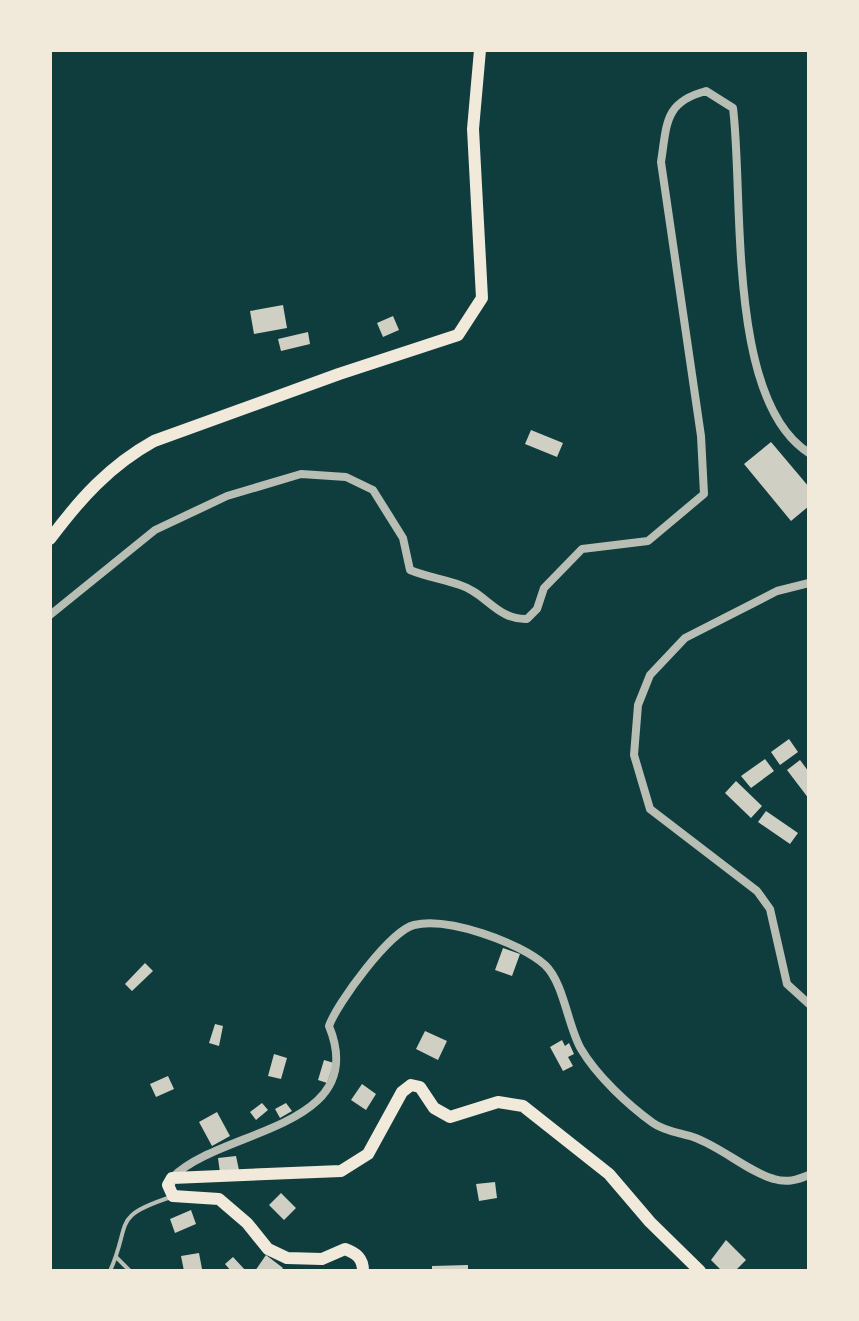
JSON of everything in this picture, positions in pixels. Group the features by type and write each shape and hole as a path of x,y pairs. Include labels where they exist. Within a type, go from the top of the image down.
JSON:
{"main road":[{"path":"50,539 92,485 128,456 154,441 324,379 458,335 482,298 473,129 480,50"},
{"path":"363,1271 363,1263 355,1253 345,1249 322,1259 287,1258 268,1249 247,1223 219,1199 173,1196 168,1185 172,1178 341,1171 368,1154 402,1092 411,1085 420,1087 434,1108 450,1117 498,1102 523,1106 609,1174 650,1222 700,1271"}],"street":[{"path":"50,615 155,530 227,496 301,474 346,477 373,490 403,538 410,570 431,579 463,585 511,620 527,619 537,609 544,588 582,549 648,541 704,494 701,436 661,162 668,117 683,97 706,91 733,108 739,251 751,337 769,408 798,446 809,453"},
{"path":"809,583 777,591 685,638 650,675 638,705 634,755 650,809 757,891 770,909 787,984 809,1004"},
{"path":"172,1178 183,1167 259,1135 304,1111 328,1089 337,1068 336,1044 329,1026 334,1011 364,970 395,938 410,925 428,924 480,933 516,946 547,967 581,1049 622,1096 656,1125 696,1138 772,1179 794,1181 809,1175"}],"lane":[{"path":"110,1271 116,1257 119,1234 135,1209 173,1196"},
{"path":"116,1257 130,1271"}],"building":[{"path":"283,305 287,328 254,334 250,311"},
{"path":"393,316 399,330 383,337 377,323"},
{"path":"308,332 310,344 281,351 278,339"},
{"path":"531,430 563,443 557,457 525,444"},
{"path":"771,442 809,487 809,506 791,521 744,464"},
{"path":"789,739 798,752 780,765 771,752"},
{"path":"765,759 774,771 751,788 741,776"},
{"path":"800,760 809,772 809,799 787,770"},
{"path":"736,781 762,806 751,818 725,793"},
{"path":"766,811 798,833 790,844 758,822"},
{"path":"503,948 520,954 512,976 495,970"},
{"path":"145,963 153,971 132,991 125,984"},
{"path":"215,1024 223,1026 219,1046 209,1043"},
{"path":"425,1031 447,1041 438,1060 416,1049"},
{"path":"562,1040 565,1046 569,1043 574,1054 568,1057 573,1066 563,1071 550,1047"},
{"path":"274,1054 287,1058 281,1079 268,1076"},
{"path":"324,1060 334,1063 327,1083 318,1080"},
{"path":"168,1076 174,1089 156,1097 150,1084"},
{"path":"362,1084 376,1094 366,1110 351,1100"},
{"path":"262,1103 268,1110 256,1120 250,1112"},
{"path":"286,1103 292,1111 280,1118 275,1109"},
{"path":"217,1112 230,1136 212,1146 199,1122"},
{"path":"236,1156 239,1170 220,1173 218,1158"},
{"path":"495,1182 497,1198 479,1201 476,1184"},
{"path":"281,1193 296,1208 284,1220 269,1205"},
{"path":"191,1210 196,1224 175,1233 170,1219"},
{"path":"726,1240 746,1260 735,1271 722,1271 711,1260"},
{"path":"199,1253 202,1269 184,1271 181,1256"},
{"path":"266,1255 283,1268 281,1271 255,1271"},
{"path":"233,1257 246,1271 231,1271 225,1264"},
{"path":"468,1265 468,1271 432,1271 432,1266"}]}
